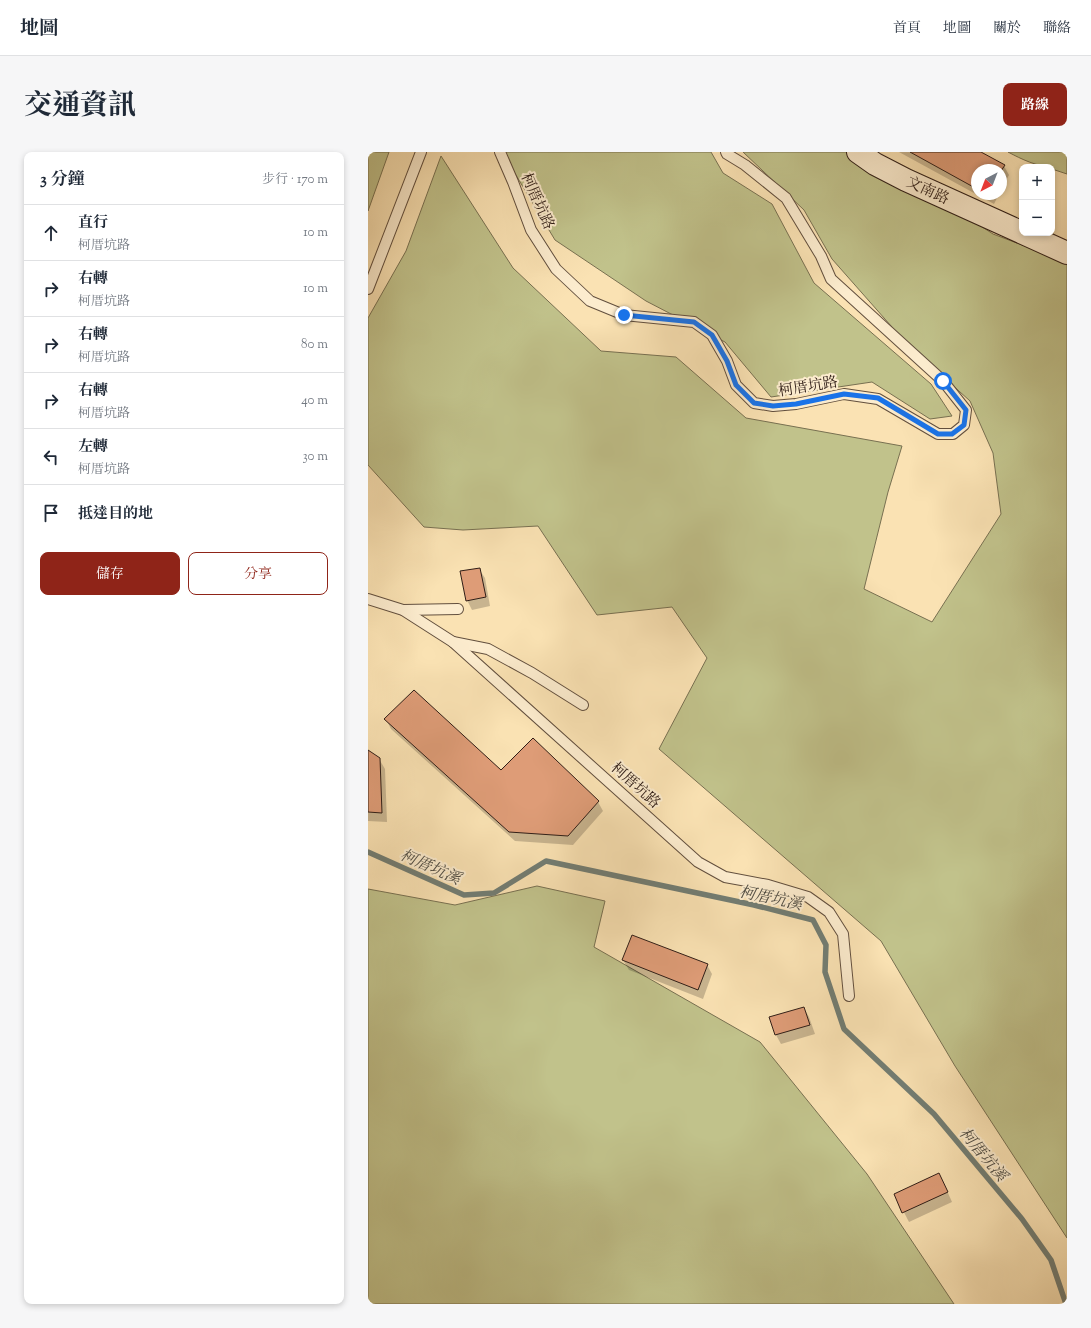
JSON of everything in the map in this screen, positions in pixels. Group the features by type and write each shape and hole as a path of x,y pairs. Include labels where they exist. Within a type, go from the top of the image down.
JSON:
{"street":[{"name":"文南路","path":"858,152 875,164 906,180 1067,253"}],"lane":[{"path":"368,289 421,152"},
{"name":"柯厝坑路","path":"500,152 531,230 556,269 590,301 624,315 694,322 712,335 727,361 736,385 754,403 781,406 844,394 878,398 938,434 952,434 964,425 966,410 943,381 831,279 821,256 786,198 726,152"},
{"name":"柯厝坑路","path":"368,599 403,610 453,642 698,862 725,877 768,885 808,897 829,912 843,934 849,996"},
{"path":"403,610 458,609"},
{"path":"453,642 488,649 532,673 583,705"}],"green space":[{"path":"368,152 389,152 368,211"},
{"path":"502,152 711,152 723,173 772,204 814,283 931,384 952,416 930,419 872,382 771,397 725,342 646,301 555,240"},
{"path":"743,152 865,152 993,234 1067,262 1067,1238 955,1066 881,941 659,749 707,658 672,607 597,615 538,526 463,530 424,527 368,465 368,318 406,251 441,156 513,268 601,351 676,357 746,418 902,446 888,492 864,589 932,622 1001,514 993,453 970,401 907,344 832,259 804,210"},
{"path":"1008,152 1067,152 1067,174 1055,170 1055,164 1036,164"},
{"path":"537,886 605,901 594,947 760,1042 867,1174 954,1304 368,1304 368,889 455,905"}],"building":[{"path":"910,152 981,152 1003,164 971,164 971,186"},
{"path":"480,568 486,597 466,601 460,571"},
{"path":"414,690 501,770 533,738 599,801 568,836 509,832 384,719"},
{"path":"368,750 380,758 382,813 368,812"},
{"path":"632,935 708,964 698,990 622,960"},
{"path":"804,1007 810,1025 775,1035 769,1017"},
{"path":"939,1173 948,1192 902,1213 894,1194"}],"waterway":[{"name":"柯厝坑溪","path":"368,852 464,895 494,893 546,861 754,905 813,920 826,945 825,972 844,1029 934,1114 1022,1219 1051,1260 1066,1304"}],"route":[{"path":"624,315 694,322 712,335 727,361 736,385 754,403 773,406 796,404 844,394 878,398 938,434 952,434 964,425 966,410 943,381"}]}
